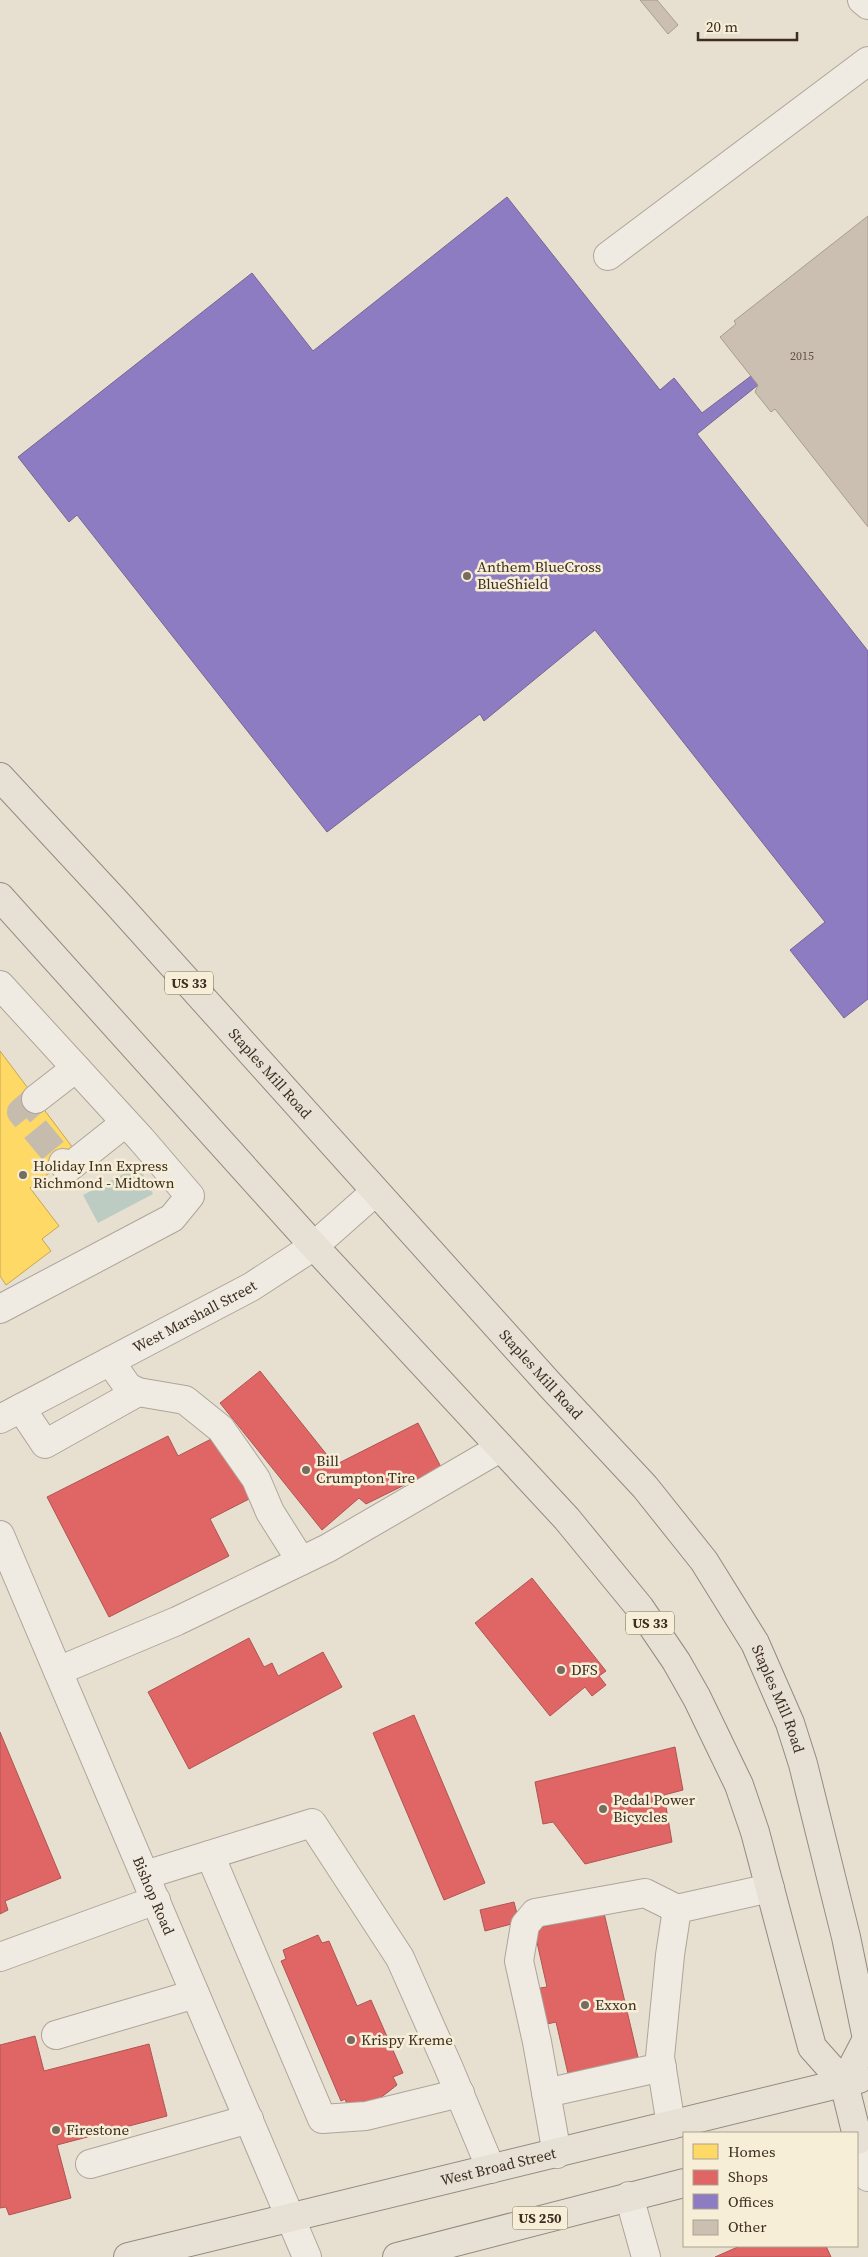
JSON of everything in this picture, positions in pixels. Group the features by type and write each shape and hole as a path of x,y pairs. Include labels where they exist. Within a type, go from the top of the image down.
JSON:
{"main road":[{"name":"Staples Mill Road","path":"0,777 171,964 375,1192 645,1486 704,1561 729,1599 755,1643 790,1723 803,1764 846,1937 867,2040 856,2080"},
{"name":"US 33","path":"0,897 314,1246 604,1561 640,1608 676,1661 721,1745 739,1785 755,1832 812,2047 856,2080 861,2139"},
{"path":"846,1937 868,1957"},
{"name":"West Broad Street","path":"128,2257 290,2216 557,2154 856,2080"},
{"name":"US 250","path":"397,2257 683,2183"}],"street":[{"path":"862,0 868,5"},
{"path":"608,256 868,61"},
{"path":"0,985 190,1196 172,1218 0,1309"},
{"path":"36,1100 76,1068"},
{"path":"63,1163 68,1169 125,1122"},
{"name":"West Marshall Street","path":"11,1414 251,1288 314,1246 375,1192"},
{"path":"110,1361 128,1387 138,1392 185,1400 221,1429 256,1479 270,1512 301,1561"},
{"path":"11,1414 45,1444 138,1392"},
{"path":"58,1670 178,1621 328,1548 500,1448"},
{"name":"Bishop Road","path":"0,1535 307,2257"},
{"path":"145,1875 312,1823 400,1958 460,2093 491,2169"},
{"path":"210,1855 322,2118 366,2116 460,2093"},
{"path":"557,2154 519,1961 525,1926 535,1913 645,1893 677,1909 770,1888"},
{"path":"0,1957 156,1900"},
{"path":"672,2125 660,2057 668,1973 677,1909"},
{"path":"56,2035 195,1994"},
{"path":"546,2093 662,2067"},
{"path":"90,2164 249,2119"},
{"path":"861,2139 868,2177"},
{"path":"629,2196 646,2257"}],"shaded area":[{"path":"139,1166 153,1194 98,1223 83,1195"}],"building: Homes":[{"name":"Holiday Inn Express Richmond - Midtown","path":"0,1051 76,1152 30,1188 59,1226 42,1239 51,1251 6,1285 0,1276"}],"building: Shops":[{"path":"260,1371 335,1465 418,1423 441,1467 366,1504 359,1498 322,1530 220,1403"},
{"path":"221,1434 253,1497 210,1519 229,1556 109,1617 47,1497 168,1436 178,1456"},
{"path":"532,1578 606,1671 599,1676 606,1685 592,1696 585,1687 550,1716 475,1623"},
{"path":"249,1638 264,1667 272,1663 278,1676 323,1652 342,1687 189,1769 148,1692"},
{"path":"414,1715 485,1883 444,1900 373,1733"},
{"path":"0,1732 61,1878 5,1901 8,1910 0,1914"},
{"name":"Pedal Power Bicycles","path":"675,1747 683,1790 664,1795 672,1842 585,1864 553,1822 543,1824 535,1782"},
{"path":"514,1902 519,1922 485,1931 480,1910"},
{"name":"Exxon","path":"604,1913 640,2066 570,2082 556,2022 547,2024 540,1988 547,1987 534,1929"},
{"name":"Krispy Kreme","path":"318,1935 322,1943 329,1941 357,2006 371,2000 403,2073 393,2077 397,2085 379,2099 356,2104 347,2104 345,2099 341,2101 281,1961 286,1959 283,1950"},
{"name":"Firestone","path":"35,2036 44,2071 149,2044 167,2116 57,2145 71,2198 9,2215 6,2207 0,2208 0,2045"},
{"path":"738,2247 826,2247 831,2257 715,2257"}],"building: Offices":[{"name":"Anthem BlueCross BlueShield","path":"507,197 660,390 674,378 702,413 751,376 758,385 697,434 868,651 868,999 844,1018 790,950 825,922 595,630 484,721 480,714 327,832 77,515 69,522 18,457 252,273 313,351"}],"building: Other":[{"path":"640,0 657,0 678,25 668,34"},
{"path":"868,216 868,527 775,409 771,412 755,392 758,385 720,337 736,324 734,321"}],"tunnel":[{"path":"36,1099 21,1112 63,1163"}],"place":[{"name":"Anthem BlueCross BlueShield","path":"467,576"},
{"name":"Holiday Inn Express Richmond - Midtown","path":"23,1175"},
{"name":"Bill Crumpton Tire","path":"306,1470"},
{"name":"DFS","path":"561,1670"},
{"name":"Pedal Power Bicycles","path":"603,1809"},
{"name":"Exxon","path":"585,2005"},
{"name":"Krispy Kreme","path":"351,2040"},
{"name":"Firestone","path":"56,2130"}]}
